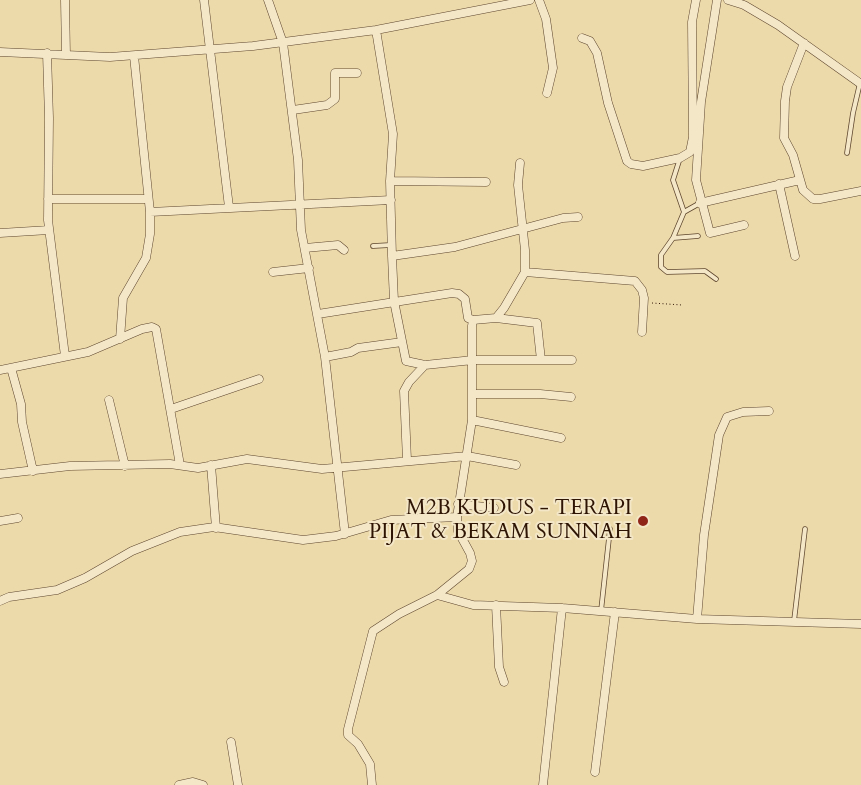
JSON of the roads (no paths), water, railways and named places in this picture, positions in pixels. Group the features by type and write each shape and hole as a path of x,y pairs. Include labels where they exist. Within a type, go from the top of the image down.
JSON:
{"street":[{"path":"64,0 66,55"},
{"path":"204,0 229,207"},
{"path":"268,0 283,43 293,110 298,160 299,204 325,357 345,534"},
{"path":"0,52 134,56 283,43 448,18 530,0"},
{"path":"539,0 546,19 554,68 548,93"},
{"path":"582,38 590,41 597,53 608,104 628,161 631,164 642,166 686,156 692,145 692,22 696,0"},
{"path":"717,0 701,102 696,180 700,203 710,233 744,225"},
{"path":"728,0 746,3 861,83"},
{"path":"376,30 393,134 390,200 394,301 406,362 425,365 473,360 572,360"},
{"path":"804,44 787,87 784,101 784,138 793,155 803,190 813,199 861,191"},
{"path":"47,54 49,230 65,356"},
{"path":"120,339 123,298 146,258 149,247 150,212 134,56"},
{"path":"293,110 326,105 335,99 335,73 357,73"},
{"path":"496,318 525,272 525,250 514,185 520,163"},
{"path":"700,203 800,180"},
{"path":"390,181 486,182"},
{"path":"779,184 795,256"},
{"path":"48,199 148,199"},
{"path":"150,212 390,200"},
{"path":"392,256 456,247 563,218 578,217"},
{"path":"0,233 49,230"},
{"path":"305,248 338,245 344,250"},
{"path":"273,272 309,268"},
{"path":"525,272 635,281 642,290 644,302 642,332"},
{"path":"318,314 394,301 452,293 459,294 465,299 468,318 473,320 496,318 537,323 541,360"},
{"path":"372,785 370,764 358,744 348,735 348,729 373,632 399,614 437,595 469,569 472,561 470,553 458,531 456,517 472,420 473,320"},
{"path":"0,365 0,370 101,348 142,329 152,327 156,329 180,465"},
{"path":"325,357 351,352 358,348 402,342"},
{"path":"407,460 404,391 409,382 425,365"},
{"path":"11,368 21,404 22,422 33,471"},
{"path":"171,409 259,379"},
{"path":"473,394 540,394 571,397"},
{"path":"109,400 125,466"},
{"path":"697,619 704,535 719,435 727,417 744,412 769,412"},
{"path":"472,420 561,438"},
{"path":"0,474 70,466 180,465 198,468 247,459 322,469 467,456 516,465"},
{"path":"211,465 216,528"},
{"path":"458,504 494,508"},
{"path":"0,600 57,590 85,578 132,551 180,532 216,528 303,540 345,534 391,520 456,517"},
{"path":"0,521 18,518"},
{"path":"437,595 466,604 562,608 697,619 861,624"},
{"path":"496,605 499,667 504,682"},
{"path":"543,785 562,608"},
{"path":"595,772 615,612"},
{"path":"231,742 238,785"},
{"path":"183,784 193,782 203,785"}],"lane":[{"path":"847,152 853,113 861,83"},
{"path":"680,158 673,180 684,212"},
{"path":"700,203 684,212 673,238 661,255 660,267 663,270 705,272 716,279"},
{"path":"673,238 698,236"},
{"path":"373,246 391,244"},
{"path":"600,611 610,529"},
{"path":"794,621 805,529"}],"place":[{"name":"M2B KUDUS - TERAPI PIJAT & BEKAM SUNNAH","path":"643,521"}]}
